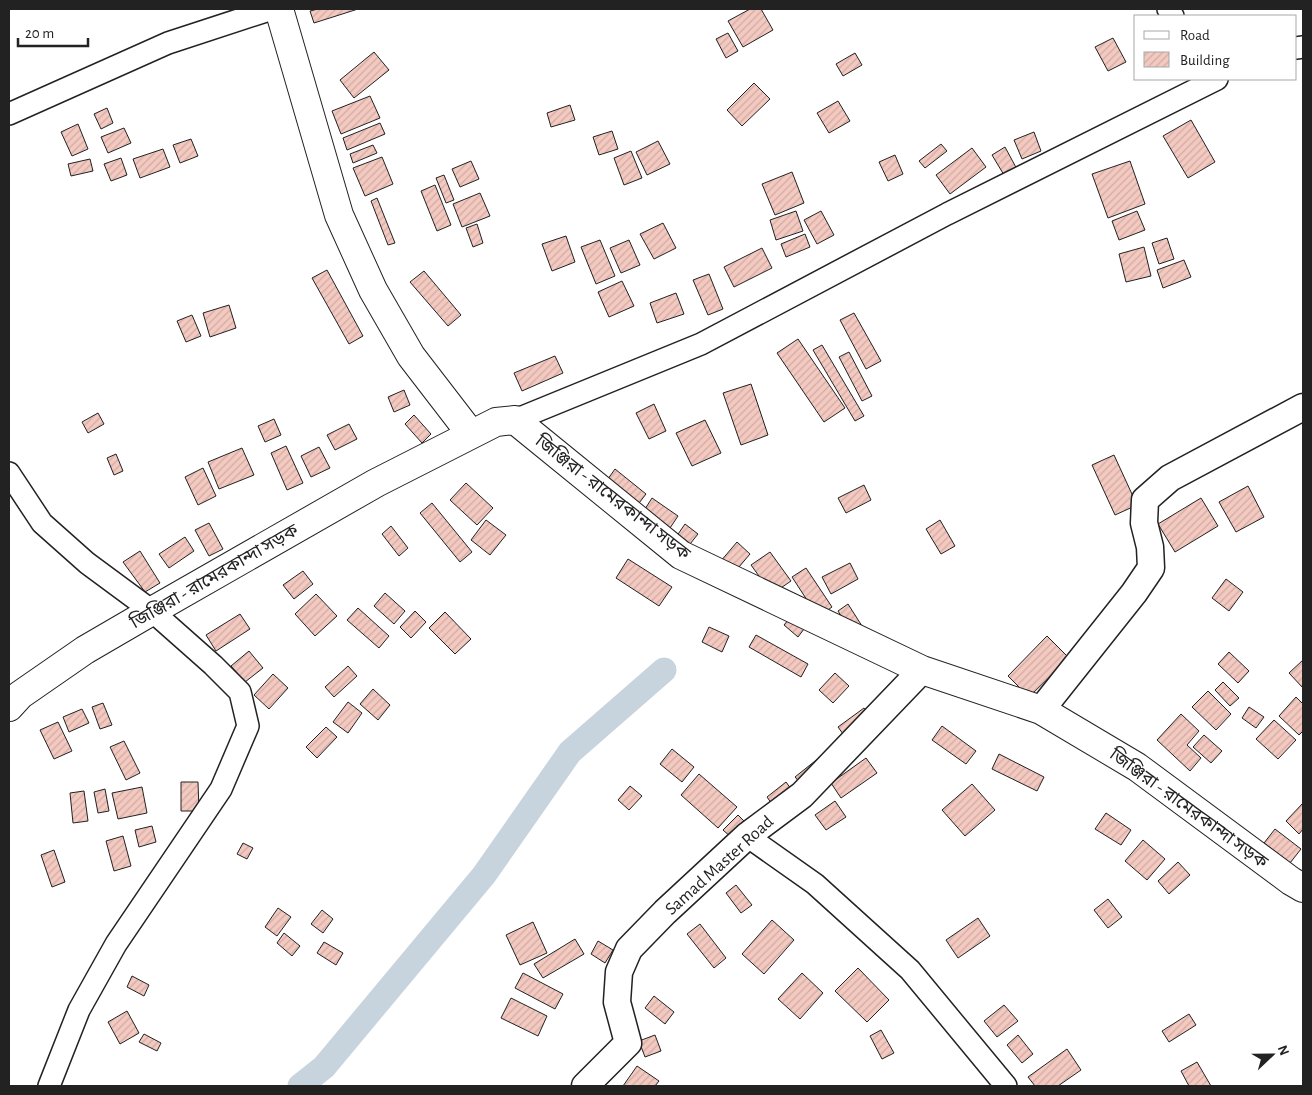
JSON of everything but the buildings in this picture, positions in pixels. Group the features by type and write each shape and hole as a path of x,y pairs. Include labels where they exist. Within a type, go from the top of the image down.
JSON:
{"main road":[{"path":"279,9 339,214 373,290 411,356 471,434"},
{"name":"জিঞ্জিরা - রামেরকান্দা সড়ক","path":"9,706 20,694 85,650 376,483 496,422 516,420 681,555 922,670 1040,710 1137,767 1303,888"}],"street":[{"path":"9,114 168,43 272,9"},
{"path":"516,420 701,344 946,214 1213,80"},
{"path":"1040,710 1134,593 1151,568 1150,547 1144,523 1145,500 1170,478 1303,407"},
{"path":"9,473 42,523 87,563 152,611 213,664 240,692 248,726 221,790 116,944 79,1010 49,1086"},
{"name":"Samad Master Road","path":"585,1086 628,1044 617,1002 619,972 629,949 665,912 747,836 802,795 922,670"},
{"path":"747,836 815,884 910,970 1006,1086"}],"waterway":[{"path":"300,1086 324,1067 484,875 570,752 664,670"}]}
